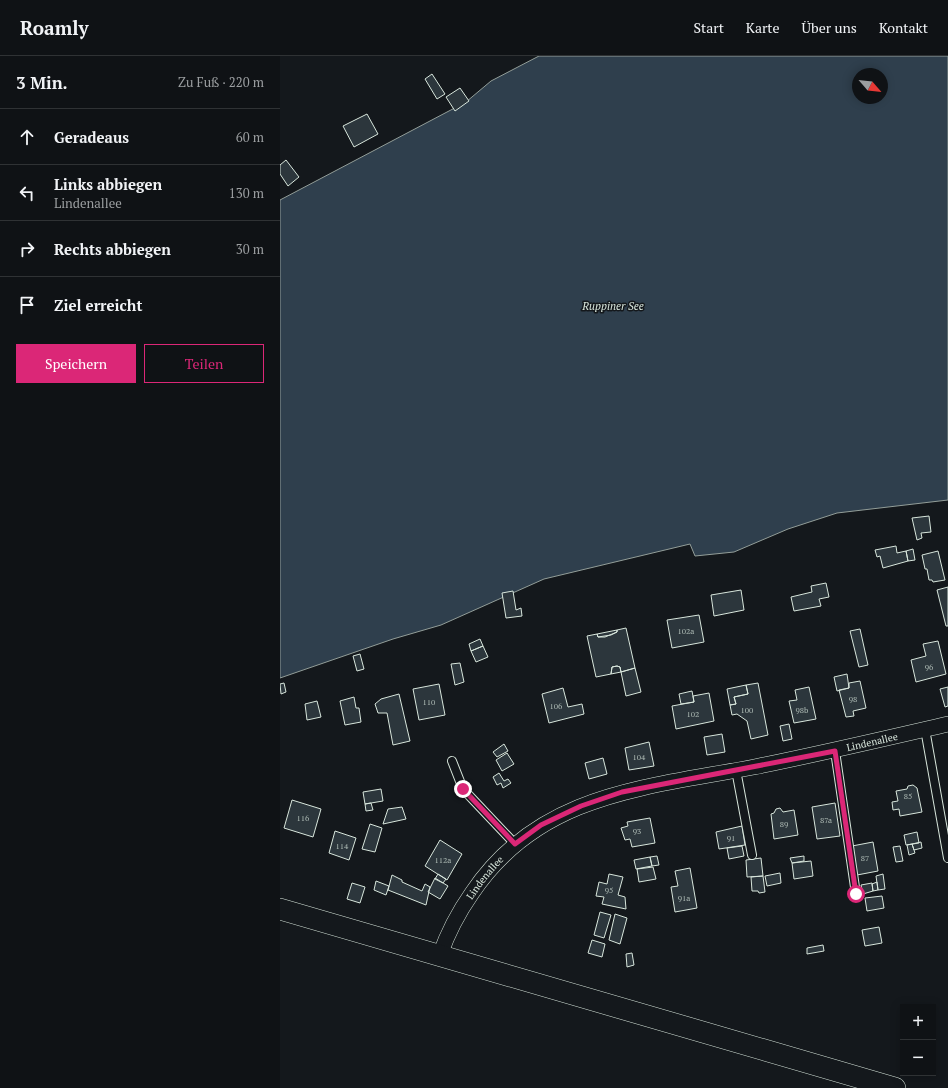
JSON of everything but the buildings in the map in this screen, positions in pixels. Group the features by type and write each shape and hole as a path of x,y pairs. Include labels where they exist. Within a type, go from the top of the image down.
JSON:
{"main road":[{"path":"280,909 894,1088"}],"street":[{"name":"Lindenallee","path":"440,955 454,919 496,862 515,844 541,825 581,806 622,792 835,751 948,724"}],"lane":[{"path":"925,730 948,858"},
{"path":"835,751 856,894"},
{"path":"452,761 463,789 515,844"},
{"path":"736,770 752,855"}],"water":[{"name":"Ruppiner See","path":"539,56 948,56 948,500 837,513 788,529 734,552 695,556 690,544 544,579 441,625 393,639 280,678 280,200 466,102 491,81"}],"route":[{"path":"463,789 515,844 541,825 581,806 622,792 835,751 856,894"}]}
